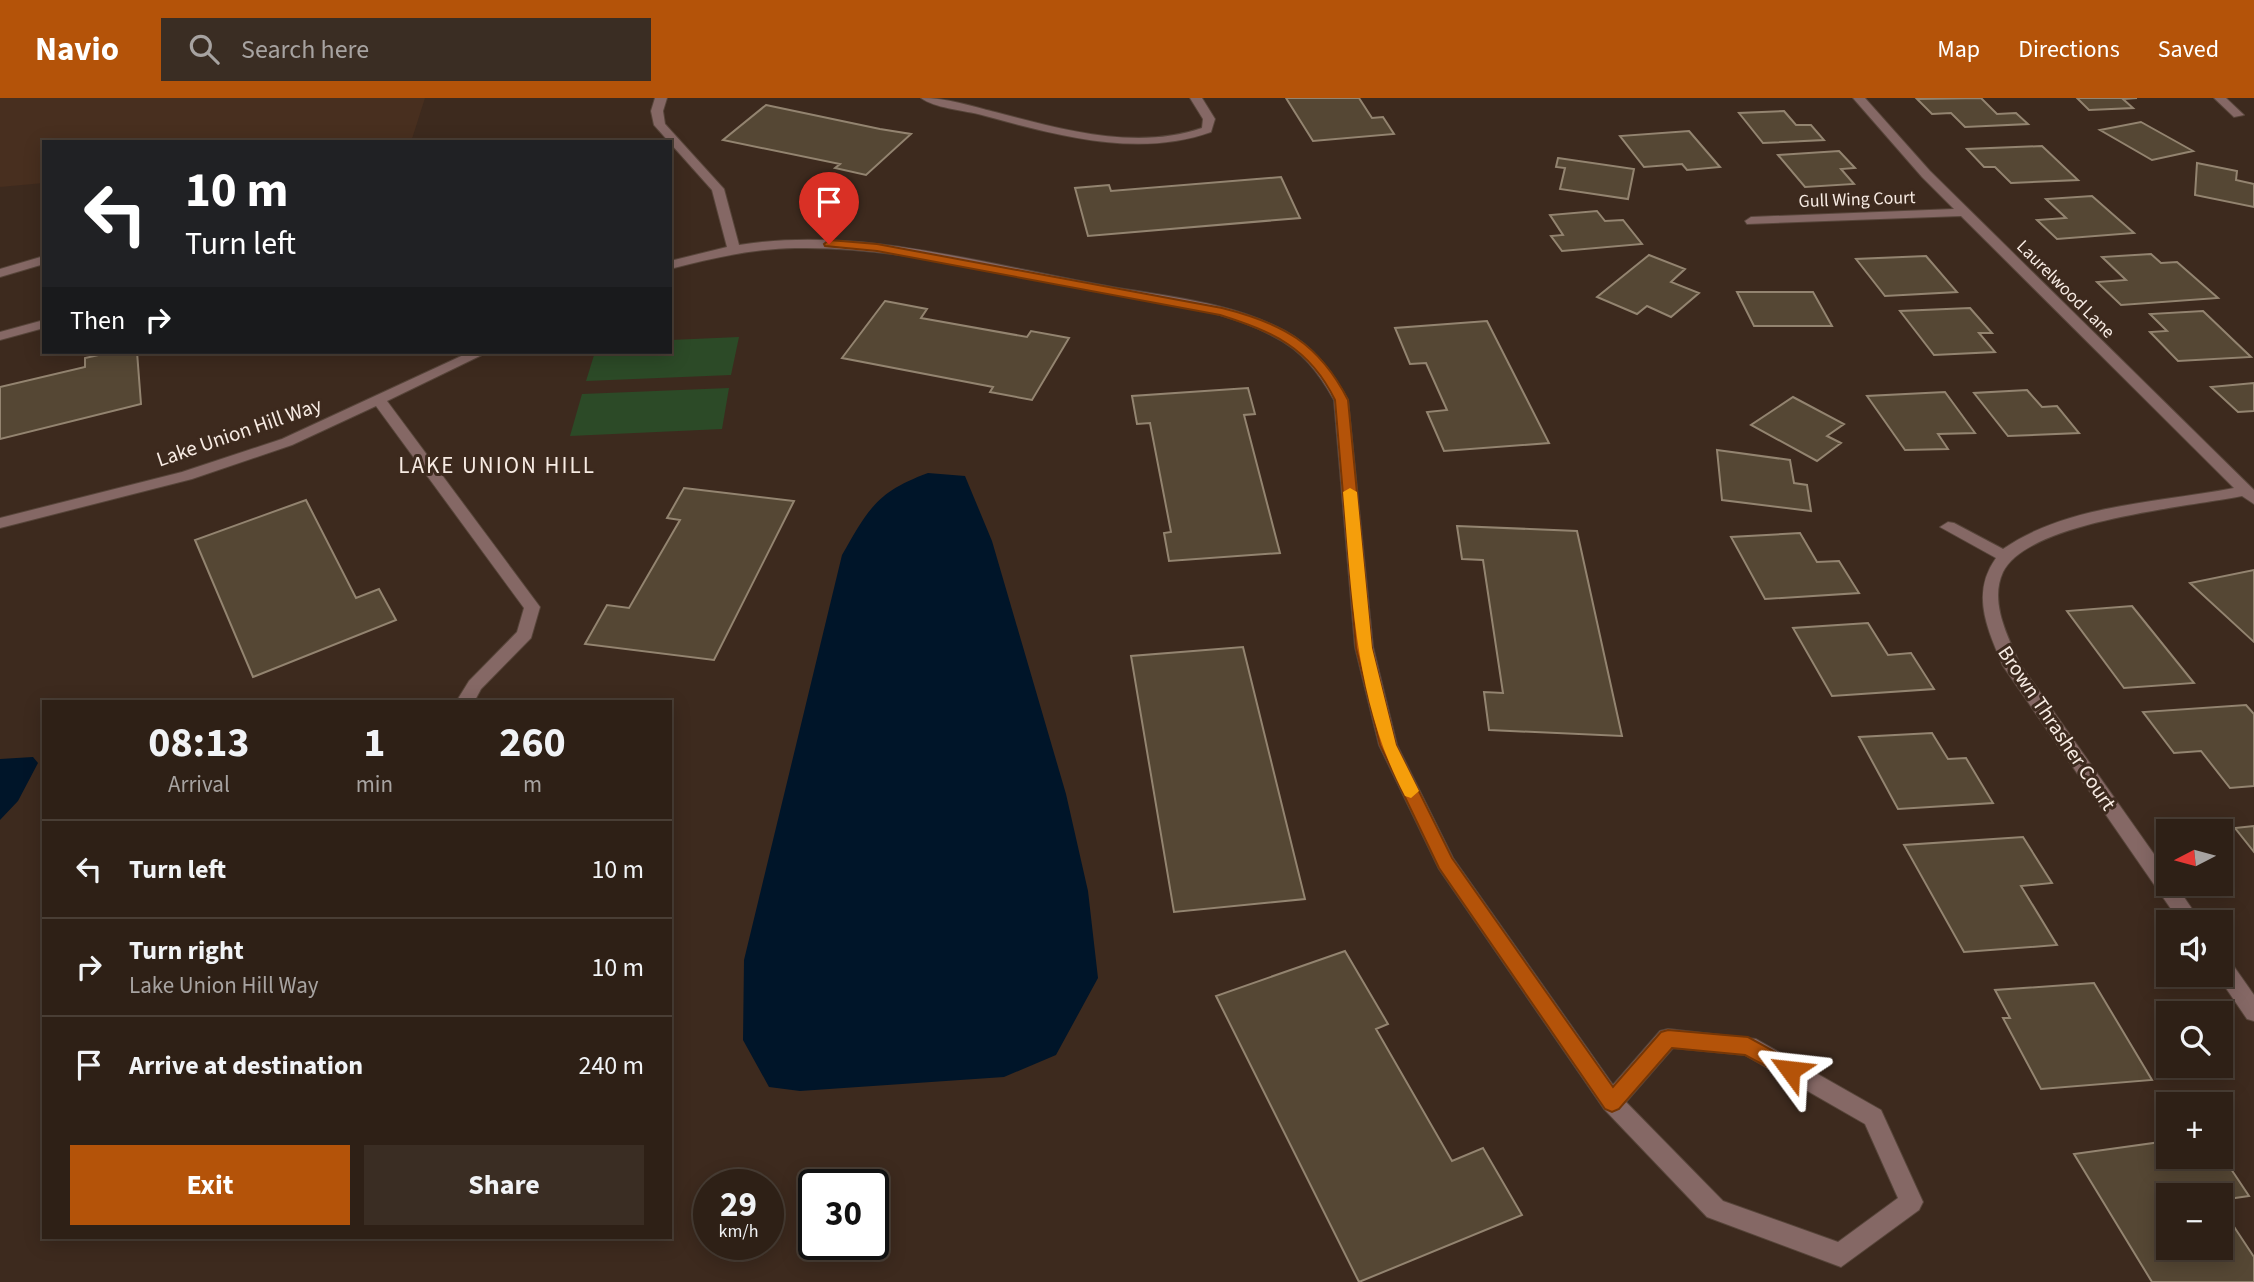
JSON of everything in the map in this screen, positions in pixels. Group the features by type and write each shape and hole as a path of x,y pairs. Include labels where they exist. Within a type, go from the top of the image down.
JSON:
{"street":[{"path":"661,98 657,111 660,125 718,189 734,248"},
{"path":"928,98 1102,139 1136,142 1183,140 1207,130 1209,119 1196,98"},
{"name":"Laurelwood Lane","path":"1859,98 1964,212 2248,495"},
{"path":"2220,98 2238,115"},
{"name":"Gull Wing Court","path":"1751,221 1964,212"},
{"path":"672,264 734,248 806,242 877,247 1222,311 1264,325 1299,344 1327,371 1341,400 1364,648 1388,745 1446,863 1612,1102 1715,1209 1840,1255 1911,1202 1873,1117 1748,1046 1668,1038 1612,1102"},
{"path":"0,273 42,261"},
{"path":"0,336 42,325"},
{"name":"Lake Union Hill Way","path":"0,523 187,476 287,442 477,354"},
{"path":"379,401 532,607 525,634 475,685 466,700"},
{"name":"Brown Thrasher Court","path":"2183,910 2012,666 1995,635 1988,604 1991,577 2004,556 2031,536 2062,524 2248,495"},
{"path":"1948,527 2004,556"},
{"path":"2233,981 2254,1012"}],"shaded area":[{"path":"0,98 425,98 412,140 42,140 42,183 0,187"}],"green space":[{"path":"739,337 731,375 586,381 594,354 672,354 672,340"},
{"path":"729,388 722,429 570,436 582,394"}],"water":[{"path":"928,473 965,476 992,541 1066,794 1088,891 1098,978 1056,1055 1004,1077 800,1091 769,1087 743,1040 744,960 842,555 875,504 896,488"},
{"path":"33,757 38,763 18,801 0,820 0,759"}],"building":[{"path":"1286,98 1359,98 1372,118 1383,117 1394,134 1313,141"},
{"path":"1981,98 1997,114 2016,113 2028,124 1965,127 1951,113 1932,114 1917,99"},
{"path":"2077,98 2137,98 2123,99 2133,108 2089,110"},
{"path":"766,105 911,134 866,175 835,168 840,164 723,140"},
{"path":"1784,111 1796,125 1811,125 1824,140 1763,143 1739,113"},
{"path":"2141,122 2193,151 2152,160 2100,130"},
{"path":"1689,131 1720,167 1687,170 1682,164 1644,167 1620,136"},
{"path":"2042,146 2078,180 2011,183 1995,167 1984,167 1967,149"},
{"path":"1839,151 1855,168 1841,169 1854,184 1805,187 1778,155"},
{"path":"1558,158 1634,169 1628,199 1560,189 1565,168 1556,167"},
{"path":"2197,163 2237,171 2236,180 2254,184 2254,207 2195,195"},
{"path":"1281,177 1300,218 1088,236 1075,188 1109,185 1111,191"},
{"path":"2092,196 2134,233 2057,239 2037,220 2066,218 2046,199"},
{"path":"1597,211 1605,221 1623,220 1642,244 1562,251 1551,236 1563,235 1550,215"},
{"path":"2151,254 2161,263 2177,262 2218,298 2121,305 2097,282 2126,280 2102,257"},
{"path":"1649,255 1685,269 1671,282 1699,293 1671,317 1647,306 1637,314 1597,297"},
{"path":"1926,256 1957,292 1885,296 1856,259"},
{"path":"1737,292 1813,292 1832,326 1754,326"},
{"path":"885,301 927,309 921,318 1027,337 1031,331 1069,338 1032,400 990,392 993,387 842,358"},
{"path":"1970,308 1992,333 1979,333 1995,352 1934,355 1900,311"},
{"path":"2203,311 2251,357 2178,361 2150,332 2167,331 2150,314"},
{"path":"1487,321 1549,443 1444,451 1427,412 1447,410 1426,363 1410,364 1395,328"},
{"path":"103,354 137,354 141,404 0,439 0,387 85,367 85,358"},
{"path":"2254,383 2254,411 2238,412 2211,387"},
{"path":"1248,388 1255,414 1244,415 1280,553 1169,561 1164,533 1171,532 1150,423 1137,424 1132,396"},
{"path":"2027,390 2042,407 2057,406 2079,433 2008,436 1974,393"},
{"path":"1945,392 1975,433 1938,434 1948,449 1905,450 1867,396"},
{"path":"1793,397 1844,424 1827,436 1841,443 1817,461 1751,425"},
{"path":"1717,450 1790,460 1794,483 1807,485 1811,511 1722,500"},
{"path":"684,488 794,501 714,660 585,644 607,605 629,608 680,520 667,518"},
{"path":"306,500 356,598 379,589 396,620 253,677 195,540"},
{"path":"1457,526 1577,531 1622,736 1489,730 1484,692 1503,693 1483,560 1462,559"},
{"path":"1800,533 1817,562 1839,561 1859,593 1765,599 1731,537"},
{"path":"2254,570 2254,642 2190,583"},
{"path":"2132,606 2194,683 2124,688 2067,611"},
{"path":"1868,623 1888,655 1911,653 1934,689 1832,696 1793,628"},
{"path":"1243,647 1305,899 1174,912 1131,656"},
{"path":"2246,705 2254,714 2254,786 2230,788 2201,751 2174,753 2143,712"},
{"path":"1932,733 1948,759 1966,758 1993,803 1898,809 1859,737"},
{"path":"2254,826 2254,852 2235,828"},
{"path":"2023,837 2052,883 2021,886 2057,945 1964,952 1904,845"},
{"path":"1345,951 1388,1024 1376,1029 1452,1161 1483,1148 1522,1215 1359,1282 1216,996"},
{"path":"2094,983 2152,1080 2041,1089 2003,1018 2010,1018 1995,990"},
{"path":"2156,1143 2156,1169 2231,1169 2249,1196 2233,1198 2233,1183 2156,1183 2156,1260 2233,1260 2233,1225 2254,1257 2254,1282 2152,1282 2074,1154"}],"slow traffic":[{"path":"1350,492 1364,648 1388,745 1411,791"}],"district":[{"name":"LAKE UNION HILL","path":"497,465"}],"route":[{"path":"829,244 877,247 1222,311 1264,325 1299,344 1327,371 1341,400 1364,648 1388,745 1446,863 1612,1102 1668,1038 1748,1046 1790,1070"}]}
